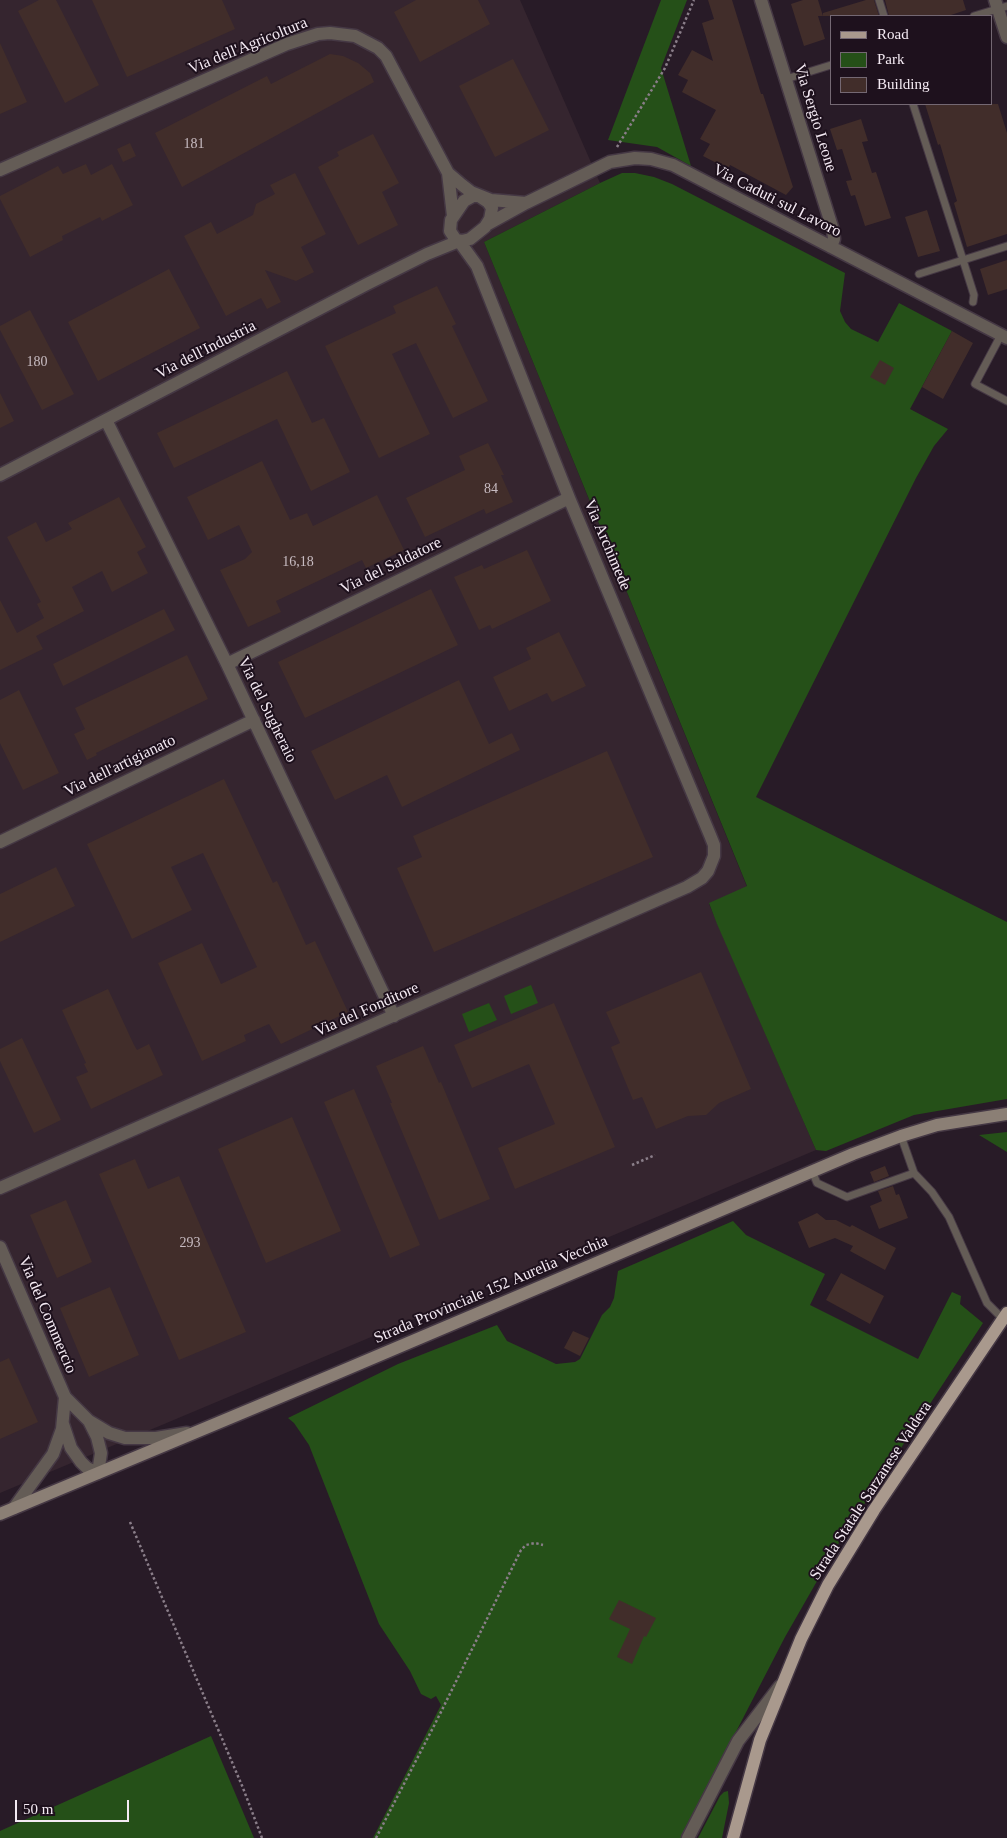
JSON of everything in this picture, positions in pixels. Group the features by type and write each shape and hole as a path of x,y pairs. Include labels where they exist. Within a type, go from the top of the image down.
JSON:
{"main road":[{"name":"Strada Provinciale 152 Aurelia Vecchia","path":"0,1514 812,1170 901,1136 937,1125 1005,1116"},
{"name":"Strada Statale Sarzanese Valdera","path":"733,1838 760,1740 801,1639 828,1585 874,1510 1005,1316"}],"street":[{"name":"Via Sergio Leone","path":"761,0 833,230 834,239 831,247"},
{"path":"1000,5 1007,37"},
{"name":"Via dell'Agricoltura","path":"0,170 287,44 318,34 330,33 355,36 378,48 386,56 448,173 462,186 479,196"},
{"name":"Via Caduti sul Lavoro","path":"459,241 470,239 488,224 526,203 610,162 643,158 651,159 673,165 1004,336"},
{"name":"Via dell'Agricoltura","path":"448,173 452,218"},
{"path":"459,241 451,234 452,218 464,201 473,196 479,196 488,202 492,208 488,224"},
{"name":"Via Caduti sul Lavoro","path":"479,196 503,202 526,203"},
{"name":"Via dell'Industria","path":"427,254 452,218"},
{"name":"Via Archimede","path":"477,234 475,251 477,266"},
{"name":"Via dell'Industria","path":"0,475 427,254 459,241"},
{"name":"Via Archimede","path":"459,241 477,266 570,498 710,834"},
{"name":"Via del Sugheraio","path":"106,420 227,664 394,1016"},
{"name":"Via del Saldatore","path":"227,664 570,498"},
{"name":"Via dell'artigianato","path":"0,842 254,720"},
{"name":"Via del Fonditore","path":"0,1188 687,887 702,878 712,864 714,845 710,834"},
{"name":"Via del Commercio","path":"0,1247 65,1397 89,1421 109,1433 124,1438 156,1438 202,1430"},
{"name":"Via del Commercio","path":"14,1508 53,1454 63,1424 65,1397"},
{"name":"Via del Commercio","path":"63,1424 71,1448 81,1462 87,1468 98,1473 101,1453 97,1437 89,1421"},
{"path":"688,1838 738,1741 783,1682"}],"lane":[{"path":"879,0 884,15"},
{"path":"976,15 1000,5"},
{"path":"786,79 830,65"},
{"path":"912,105 974,295 974,302"},
{"path":"919,274 1007,246"},
{"path":"1004,336 975,384 1007,401"},
{"path":"901,1136 914,1173 932,1192 949,1217 987,1303 1005,1316"},
{"path":"812,1170 817,1183 847,1197 914,1173"}],"path":[{"path":"610,162 618,144 665,68 694,0"},
{"path":"632,1165 655,1155"},
{"path":"130,1522 243,1788 262,1838"},
{"path":"376,1838 436,1722 520,1550 526,1545 535,1543 543,1545"}],"shaded area":[{"path":"0,0 520,0 600,183 484,242 747,887 709,904 816,1150 0,1493"}],"green space":[{"path":"661,0 687,0 661,68 691,166 657,147 608,140"},
{"path":"622,173 635,173 654,177 672,184 845,273 840,311 845,322 851,329 878,342 899,303 952,331 910,409 948,429 934,446 916,478 756,797 1007,922 1007,1099 914,1115 826,1151 816,1150 717,924 709,903 747,886 484,242"},
{"path":"531,985 538,1003 511,1014 504,996"},
{"path":"489,1003 497,1020 469,1032 462,1014"},
{"path":"1007,1132 1007,1152 979,1135"},
{"path":"733,1221 746,1235 825,1274 810,1305 918,1359 952,1292 961,1296 960,1304 983,1323 840,1541 785,1637 681,1838 373,1838 441,1705 436,1696 431,1699 421,1694 410,1671 379,1624 309,1445 294,1423 288,1418 398,1364 497,1325 507,1341 556,1364 575,1362 580,1359 602,1315 610,1307 614,1298 618,1271"},
{"path":"211,1736 254,1838 0,1838 0,1831"},
{"path":"728,1791 729,1803 722,1838 698,1838 720,1796"}],"building":[{"path":"39,0 56,0 99,85 65,103 18,11"},
{"path":"92,0 222,0 235,29 127,77"},
{"path":"416,0 478,0 490,24 420,62 394,12"},
{"path":"708,0 732,0 761,94 763,94 793,187 786,195 730,165 728,169 703,156 710,144 700,139 716,110 682,92 688,80 678,75 692,50 713,61 702,23 714,19"},
{"path":"803,0 818,0 823,16 818,16 825,39 804,46 791,4"},
{"path":"866,0 874,0 879,15 823,16 823,13"},
{"path":"885,0 963,0 966,10 951,15 889,15"},
{"path":"0,43 27,102 0,114"},
{"path":"330,54 343,56 358,63 370,73 374,82 182,187 155,133 267,76 271,84"},
{"path":"513,59 549,130 495,157 459,86"},
{"path":"998,104 1007,133 1007,234 967,247 954,203 957,201 940,144 938,145 925,105"},
{"path":"861,119 868,141 862,142 872,173 876,172 891,218 865,226 855,195 851,196 846,181 852,180 842,149 837,150 830,129"},
{"path":"373,134 399,183 382,192 398,225 358,245 318,167 339,156 337,152"},
{"path":"130,143 136,156 123,162 117,149"},
{"path":"86,164 91,175 112,164 133,205 102,221 100,217 62,236 63,240 30,257 0,196 58,166 63,174"},
{"path":"295,173 326,234 301,247 314,272 296,281 265,270 281,302 267,309 261,298 226,316 184,236 211,222 217,234 253,215 256,204 275,194 270,185"},
{"path":"927,210 940,251 918,257 905,217"},
{"path":"1007,260 1007,289 988,295 980,269"},
{"path":"169,269 200,328 98,381 68,322"},
{"path":"437,286 456,324 452,326 488,401 453,418 416,343 392,354 430,434 379,458 325,346 396,313 393,306"},
{"path":"30,310 74,394 42,410 0,330 0,326"},
{"path":"952,331 973,343 943,399 922,387"},
{"path":"880,360 894,368 885,385 870,377"},
{"path":"287,371 312,423 324,418 350,472 311,491 277,419 174,468 157,433"},
{"path":"0,393 14,421 0,428"},
{"path":"488,443 504,475 501,475 513,502 486,514 484,509 425,537 406,498 465,470 459,456"},
{"path":"262,461 290,520 307,513 313,526 377,495 404,550 366,568 362,560 276,601 281,612 248,627 220,570 245,559 252,552 239,525 208,540 187,497"},
{"path":"119,497 146,547 137,552 148,573 112,592 102,571 72,587 84,611 36,636 43,649 0,670 0,600 17,633 44,618 37,604 41,602 7,537 36,522 46,542 72,529 68,523"},
{"path":"527,550 551,601 492,629 490,625 479,630 454,577 482,565 484,569"},
{"path":"431,589 458,645 305,718 278,662"},
{"path":"164,609 175,630 63,686 53,664"},
{"path":"559,632 586,686 552,702 547,693 509,711 493,677 531,659 526,648"},
{"path":"187,655 208,699 96,753 97,755 87,760 74,734 85,729 75,708"},
{"path":"459,680 489,744 512,733 520,750 402,807 387,775 335,800 311,751"},
{"path":"19,690 59,773 23,790 0,743 0,700"},
{"path":"607,751 653,857 434,952 397,868 422,857 413,836"},
{"path":"224,779 273,883 277,881 306,945 315,941 348,1012 281,1044 269,1024 244,1035 246,1041 202,1061 158,963 202,943 221,984 257,967 203,853 171,867 192,910 132,939 87,844"},
{"path":"56,867 75,906 0,942 0,894"},
{"path":"701,972 751,1089 719,1103 706,1115 688,1116 656,1129 642,1097 633,1100 611,1047 620,1043 606,1012"},
{"path":"108,989 137,1050 149,1044 163,1075 91,1109 76,1077 88,1072 84,1064 86,1063 62,1010"},
{"path":"554,1003 615,1147 515,1189 498,1148 555,1124 529,1064 472,1088 454,1045"},
{"path":"22,1038 61,1120 34,1133 0,1061 0,1049"},
{"path":"423,1046 439,1083 441,1082 490,1199 439,1220 376,1066"},
{"path":"354,1089 420,1245 390,1258 324,1102"},
{"path":"292,1117 341,1231 266,1263 218,1149"},
{"path":"135,1159 148,1189 179,1176 246,1332 179,1360 99,1174"},
{"path":"885,1166 889,1176 874,1182 870,1172"},
{"path":"893,1186 896,1195 899,1194 908,1218 879,1229 870,1206 882,1201 878,1191"},
{"path":"66,1200 92,1262 57,1278 30,1215"},
{"path":"817,1213 826,1220 836,1220 850,1227 852,1225 896,1248 885,1270 850,1251 853,1246 835,1238 809,1248 798,1222"},
{"path":"841,1273 884,1296 870,1324 826,1300"},
{"path":"110,1287 139,1355 89,1377 60,1308"},
{"path":"573,1331 589,1338 580,1356 564,1348"},
{"path":"9,1358 38,1422 0,1439 0,1362"},
{"path":"619,1600 656,1618 646,1637 644,1636 632,1664 617,1657 630,1629 609,1619"}]}
